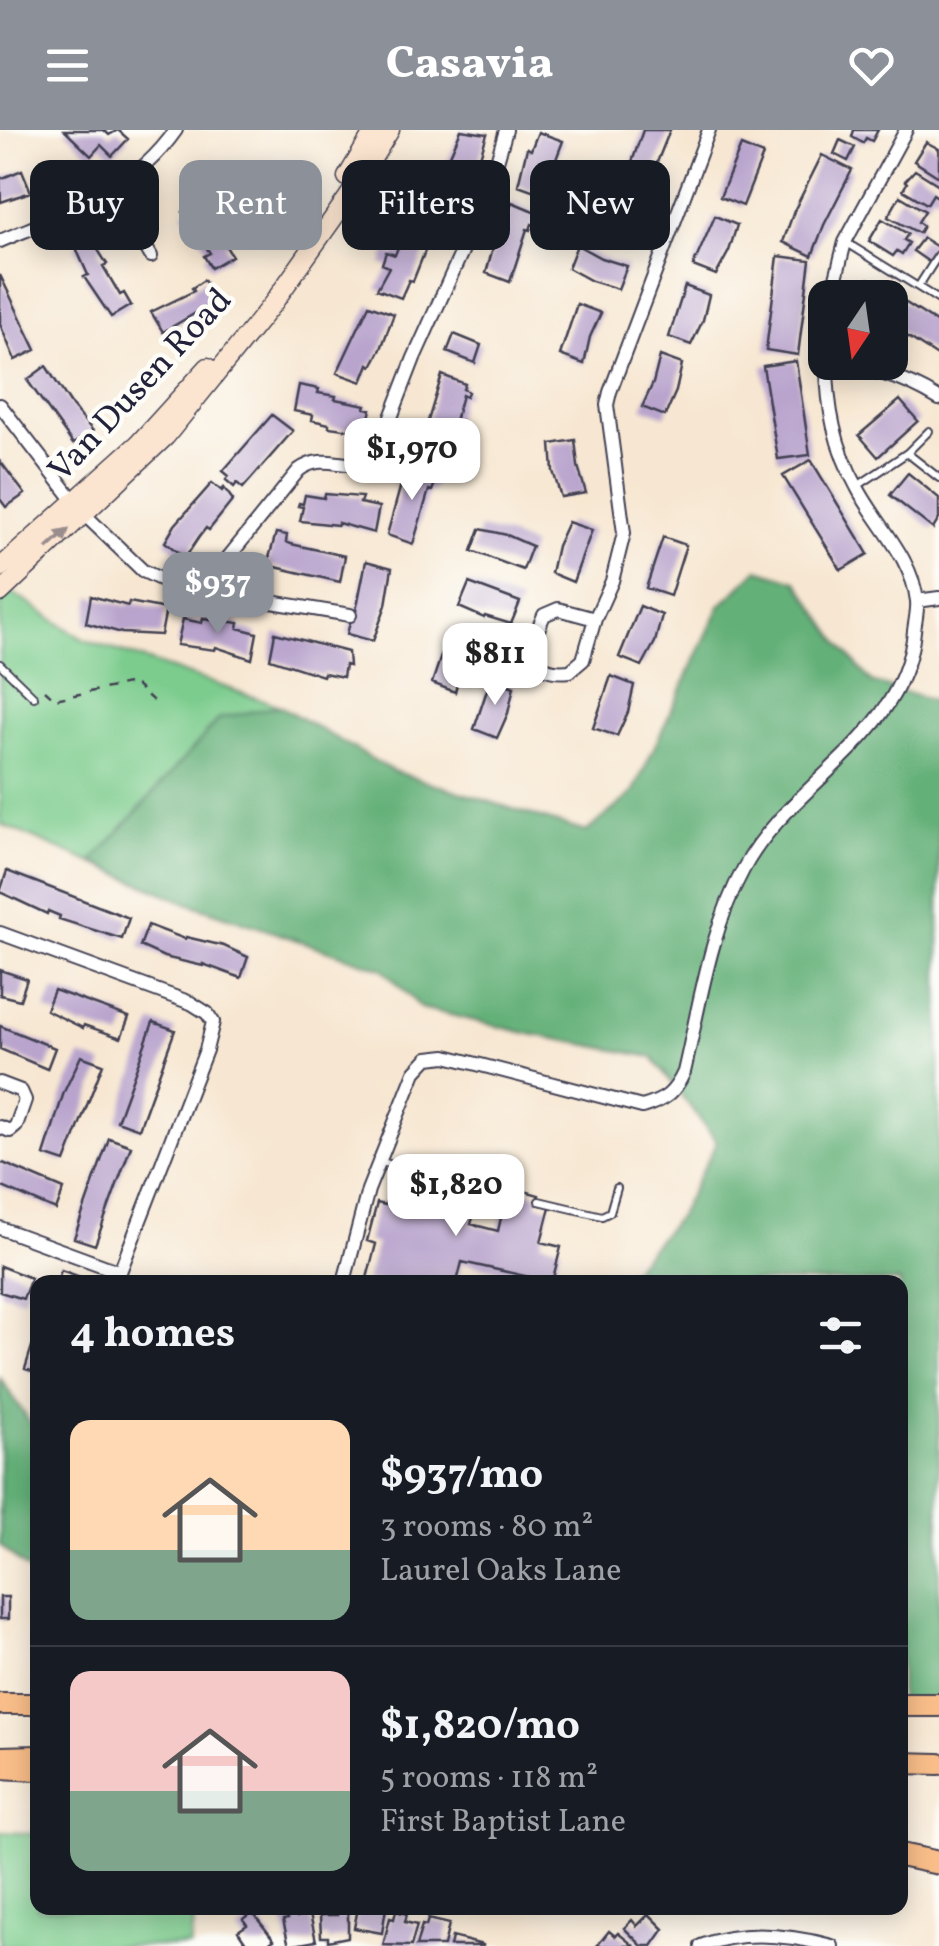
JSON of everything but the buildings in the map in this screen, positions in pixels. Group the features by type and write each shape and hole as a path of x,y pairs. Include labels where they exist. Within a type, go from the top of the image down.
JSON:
{"highway":[{"path":"908,1706 939,1704"},
{"path":"0,1767 30,1769"},
{"path":"908,1857 939,1863"}],"main road":[{"name":"Van Dusen Road","path":"0,592 230,342 315,228 375,130"},
{"name":"Van Dusen Road","path":"0,568 166,436 313,248 390,130"},
{"path":"0,1704 30,1704"},
{"path":"908,1716 939,1716"},
{"path":"0,1756 30,1756"},
{"path":"908,1764 939,1764"}],"street":[{"path":"152,160 176,130"},
{"path":"202,590 299,470 321,460 356,466 376,456 414,358 486,196 506,130"},
{"path":"595,619 551,610 538,626 534,656 551,670 562,672 578,667 616,570 624,532 607,405 709,130"},
{"path":"836,280 845,242 906,130"},
{"path":"0,242 30,229"},
{"path":"147,250 150,256"},
{"path":"346,1275 368,1190 415,1072 428,1058 446,1056 642,1107 663,1101 676,1090 684,1072 724,910 745,866 774,823 862,740 898,690 912,647 916,601 899,552 857,487 837,442 828,410 827,380"},
{"path":"907,380 939,398"},
{"path":"0,406 79,508 143,571 174,586 350,615"},
{"path":"916,601 939,598"},
{"path":"0,933 192,1003 208,1013 213,1022 206,1050 119,1275"},
{"path":"0,1083 21,1091 25,1100 16,1126 10,1131 0,1127"},
{"path":"0,1228 113,1275"},
{"path":"701,1946 730,1937 760,1935 832,1946"}],"lane":[{"path":"845,242 939,300"},
{"path":"918,287 939,254"},
{"path":"857,487 908,453 928,431"},
{"path":"908,453 939,478"},
{"path":"0,664 34,696"},
{"path":"380,1162 519,1196"},
{"path":"538,1201 602,1216 610,1212 617,1188"}],"path":[{"path":"34,696 45,689 55,699 133,683 159,706"}],"green space":[{"path":"758,569 797,581 871,682 939,706 939,1705 908,1705 908,1275 627,1275 679,1215 717,1142 652,1057 421,1008 383,969 187,903 92,862 220,718 280,706 393,771 586,832 633,793 720,606"},
{"path":"5,588 83,639 280,706 187,903 0,824 0,592"},
{"path":"0,1378 30,1423 30,1572 0,1545"},
{"path":"0,1832 30,1834 30,1915 194,1915 190,1946 0,1946"}]}
